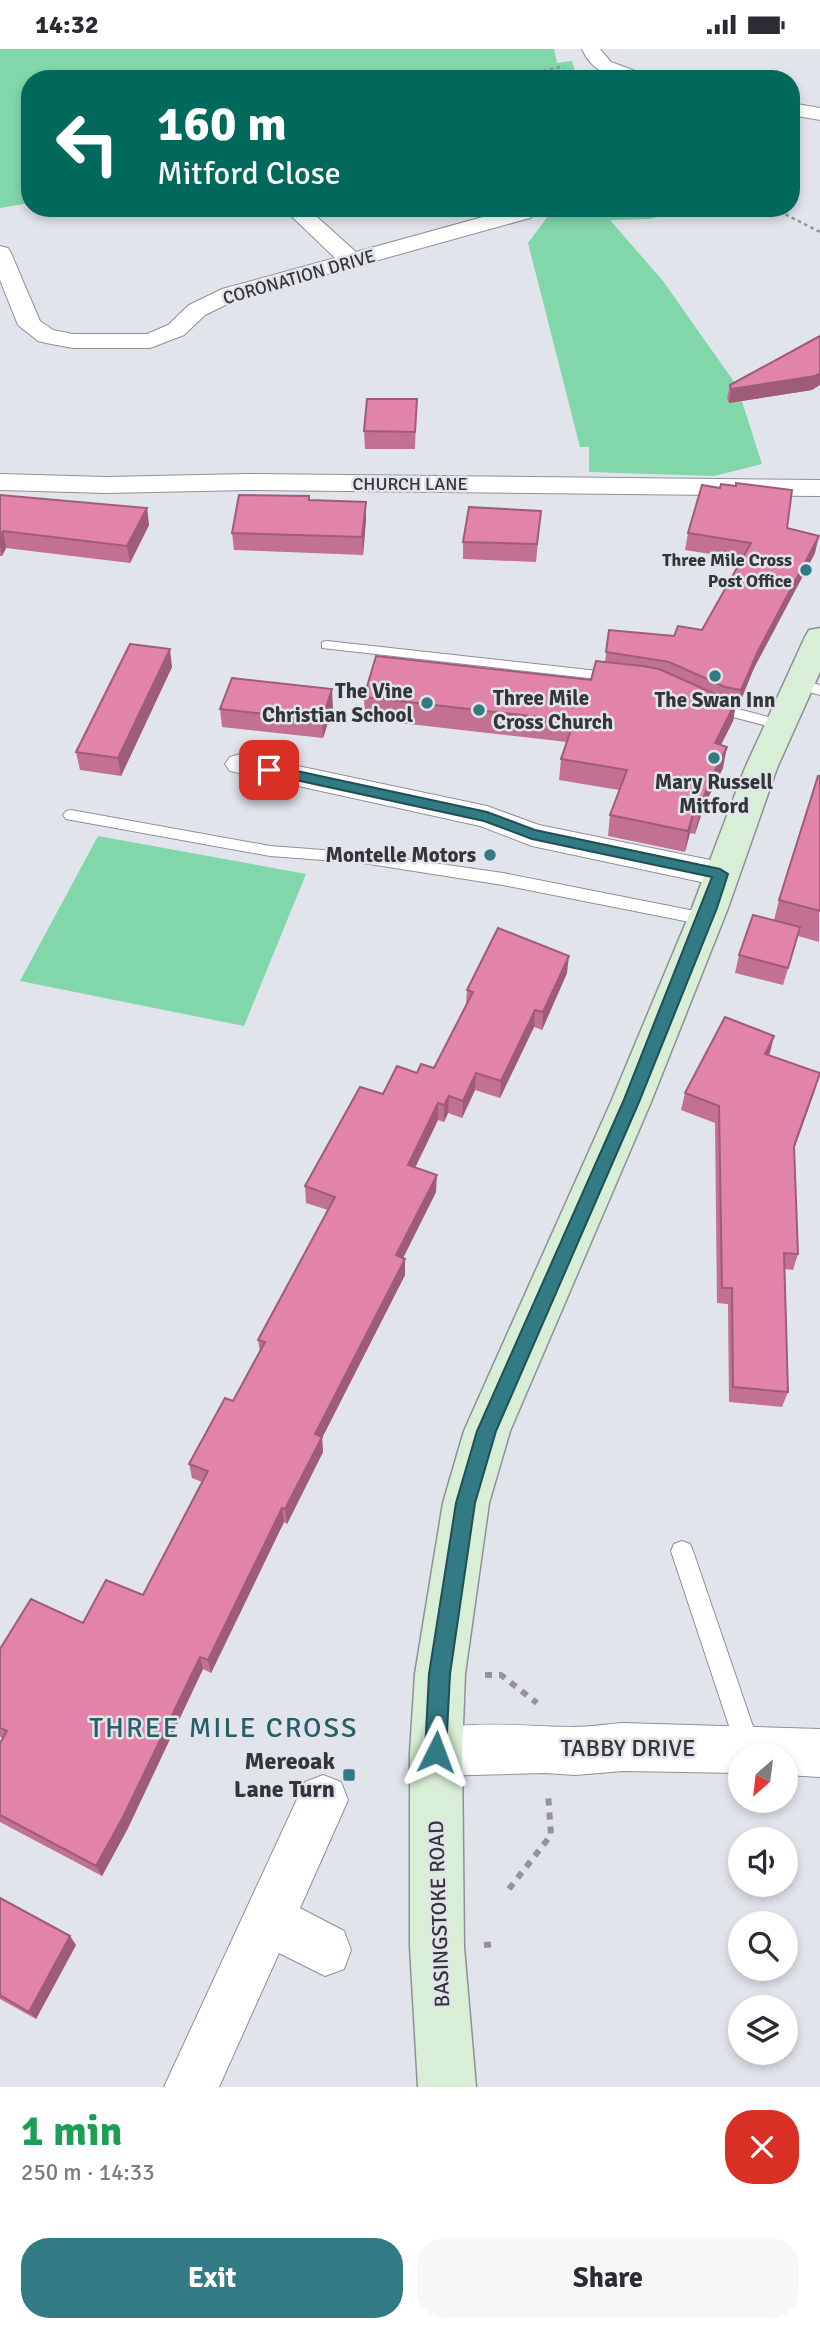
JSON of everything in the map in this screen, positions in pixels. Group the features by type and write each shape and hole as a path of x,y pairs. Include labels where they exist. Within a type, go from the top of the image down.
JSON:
{"street":[{"path":"591,49 593,57 614,70"},
{"path":"800,111 820,114"},
{"path":"304,217 352,261"},
{"name":"CORONATION DRIVE","path":"0,253 30,325 47,336 73,341 150,341 176,330 197,310 230,295 508,217"},
{"name":"CHURCH LANE","path":"0,482 106,485 248,482 820,488"},
{"name":"BASINGSTOKE ROAD","path":"447,2087 437,1947 436,1752 440,1674 466,1503 487,1431 631,1102 705,919 779,724 809,687 820,637"},
{"path":"241,764 487,817 532,835 720,874"},
{"name":"TABBY DRIVE","path":"436,1752 545,1749 575,1751 623,1747 728,1749"},
{"name":"TABBY DRIVE","path":"798,1752 820,1753"},
{"path":"191,2087 323,1800"},
{"path":"267,1918 325,1950"}],"lane":[{"path":"327,645 627,678"},
{"path":"700,703 779,724"},
{"path":"71,815 270,851 363,858 503,879 705,919"},
{"path":"682,1551 747,1743"}],"path":[{"path":"547,70 564,66"},
{"path":"791,217 820,232"}],"green space":[{"path":"0,49 554,49 557,63 572,61 574,70 21,70 21,204 0,208"},
{"path":"547,217 656,217 610,220 663,281 737,386 762,464 714,476 589,472 589,447 580,447 528,243"},
{"path":"98,836 306,874 244,1026 20,981"}],"building":[{"path":"820,336 820,373 815,376 731,389 730,385"},
{"path":"367,399 417,399 415,432 364,431"},
{"path":"736,483 792,490 787,528 819,536 758,651 741,690 725,687 669,662 606,652 609,630 674,636 678,626 702,630 751,543 688,533 702,485 720,488 721,484 736,486"},
{"path":"0,495 147,508 127,546 3,531 0,536"},
{"path":"239,495 309,496 309,500 366,502 362,537 232,533"},
{"path":"469,507 541,511 537,544 463,542"},
{"path":"130,644 170,649 118,758 76,752"},
{"path":"376,656 591,680 596,661 643,666 659,669 715,694 737,699 715,743 727,747 708,784 699,813 694,811 688,831 610,815 627,770 561,759 574,721 364,697"},
{"path":"232,678 332,689 322,720 220,709"},
{"path":"820,776 820,911 779,900"},
{"path":"753,915 800,927 788,968 739,955"},
{"path":"498,928 569,956 543,1012 535,1010 501,1081 476,1073 463,1101 449,1096 444,1105 438,1103 408,1165 437,1175 396,1255 405,1259 315,1434 322,1437 285,1509 282,1508 208,1660 200,1657 123,1817 96,1866 0,1815 0,1743 7,1731 0,1728 0,1649 31,1599 83,1623 106,1580 143,1595 208,1471 189,1464 225,1398 233,1401 265,1342 258,1340 335,1197 305,1186 360,1087 383,1094 397,1066 417,1073 421,1064 434,1068 473,992 467,990"},
{"path":"725,1017 774,1036 765,1054 820,1073 794,1146 798,1254 784,1253 788,1392 733,1387 732,1288 722,1288 719,1106 685,1093"},
{"path":"0,1898 70,1936 29,2012 0,1995"}],"place":[{"name":"Three Mile Cross Post Office","path":"806,570"},
{"name":"The Swan Inn","path":"715,676"},
{"name":"The Vine Christian School","path":"427,703"},
{"name":"Three Mile Cross Church","path":"479,710"},
{"name":"Mary Russell Mitford","path":"714,758"},
{"name":"Montelle Motors","path":"490,855"},
{"name":"Mereoak Lane Turn","path":"349,1775"}],"district":[{"name":"THREE MILE CROSS","path":"224,1727"}],"route":[{"path":"269,770 487,817 532,835 720,874 710,908 631,1102 487,1431 466,1503 446,1624 436,1752"}]}
